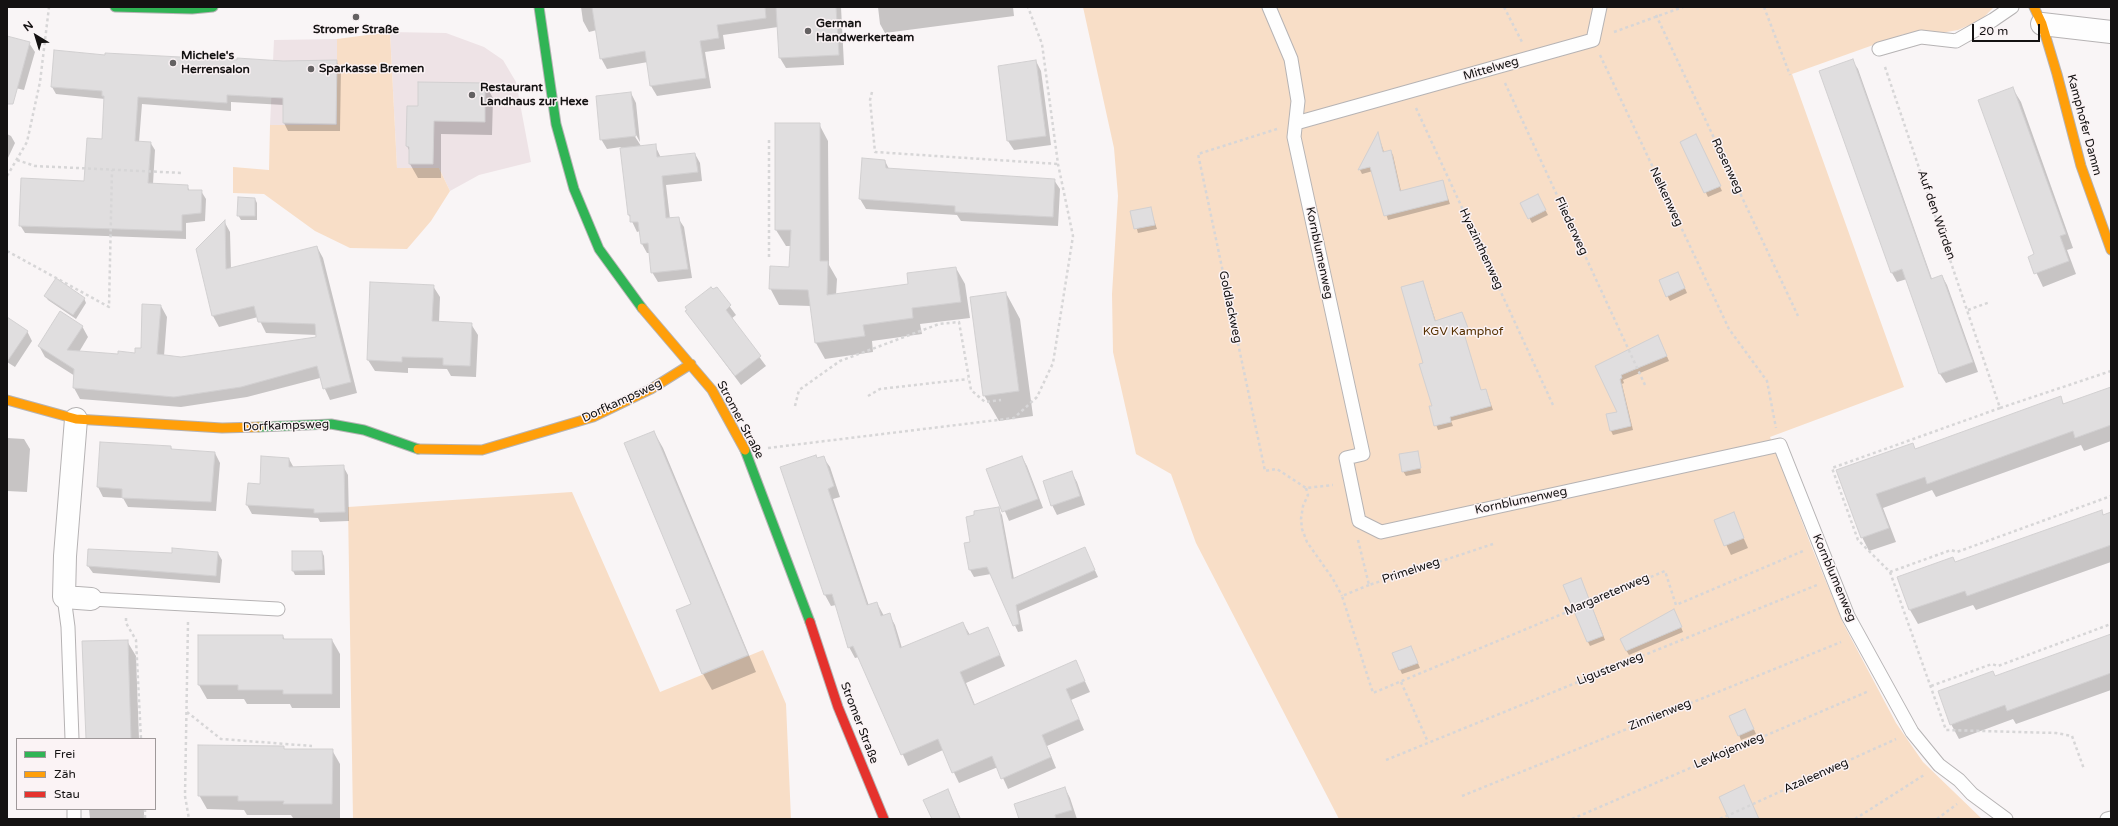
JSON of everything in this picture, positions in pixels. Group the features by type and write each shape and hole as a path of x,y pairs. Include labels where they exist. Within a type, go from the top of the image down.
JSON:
{"street":[{"path":"115,7 192,9 212,7"},
{"name":"Stromer Straße","path":"540,7 556,124 574,189 586,219 599,249 643,310 712,390 746,452 812,626 838,707 884,819"},
{"path":"2038,16 2111,32"},
{"name":"Kamphofer Damm","path":"2038,16 2057,74 2080,166 2111,250"},
{"name":"Dorfkampsweg","path":"7,400 76,418 222,428 331,424 364,430 421,450 482,450 593,417 651,389 691,364"},
{"path":"76,418 65,556 64,597 91,599"}],"lane":[{"name":"Kornblumenweg","path":"1269,7 1291,59 1298,101 1294,138 1363,454 1346,458 1359,521 1381,532 1780,445 1848,616 1912,732 1939,765 1959,780 1972,794 2006,819"},
{"path":"1593,40 1600,7"},
{"path":"1879,50 1921,36 1956,41 2012,7"},
{"name":"Mittelweg","path":"1296,123 1593,40"},
{"path":"64,597 68,627 72,738"},
{"path":"91,599 189,603 278,609"},
{"path":"2107,819 2111,818"}],"path":[{"path":"7,176 27,142 40,82 49,7"},
{"path":"746,452 787,444 1014,418 1037,397 1052,363 1073,236 1058,164 1042,44 1028,7"},
{"path":"1504,7 1530,58"},
{"path":"1593,40 1656,15 1683,7"},
{"path":"1764,7 1790,75"},
{"name":"Rosenweg","path":"1656,15 1798,316"},
{"name":"Nelkenweg","path":"1593,40 1730,329 1767,381 1780,445"},
{"name":"Auf den Würden","path":"1879,50 2000,408"},
{"name":"Fliederweg","path":"1497,67 1645,385"},
{"path":"872,92 870,100 875,152 1058,164"},
{"name":"Hyazinthenweg","path":"1408,92 1553,405"},
{"name":"Goldlackweg","path":"1296,123 1198,154 1265,471 1277,469 1306,488"},
{"path":"769,137 769,257"},
{"path":"17,160 35,166 183,173"},
{"path":"7,250 109,307 112,170"},
{"path":"1968,310 1990,302"},
{"path":"795,406 799,390 840,361 939,324 959,322 971,390 985,402 1001,400"},
{"path":"2084,769 2072,736 2056,733 1946,730 1890,572 1858,540 1832,468 2000,408 2111,371"},
{"path":"868,396 880,389 968,379"},
{"path":"1351,482 1311,489 1306,488 1308,495 1303,506 1301,519 1302,529 1307,542 1333,579 1342,596 1369,585"},
{"path":"1890,572 1951,550 1957,552 2111,496"},
{"name":"Primelweg","path":"1359,521 1356,533 1369,585 1493,544"},
{"name":"Margaretenweg","path":"1342,596 1373,693 1665,571 1676,604 1820,544"},
{"name":"Ligusterweg","path":"1386,760 1834,578"},
{"path":"125,600 126,623 136,640 141,738"},
{"path":"189,603 185,796 189,819"},
{"path":"1931,686 1992,664 1998,666 2111,624"},
{"name":"Zinnienweg","path":"1462,796 1859,635"},
{"path":"1401,682 1428,742"},
{"name":"Levkojenweg","path":"1572,819 1886,683"},
{"path":"187,712 221,739 312,746"},
{"name":"Azaleenweg","path":"1720,819 1912,732"},
{"path":"1855,819 1939,765"},
{"path":"1937,819 1972,794"}],"shaded area":[{"path":"390,32 446,33 484,47 503,60 516,82 531,162 479,175 450,191 439,168 397,169"},
{"path":"337,39 337,125 270,125 274,40"}],"green space":[{"name":"KGV Kamphof","path":"1083,7 1994,7 1981,20 1958,30 1935,34 1904,34 1792,74 1904,387 1770,437 1812,548 1844,625 1896,723 1923,762 1982,819 1339,819 1196,543 1171,474 1136,454 1113,352 1112,294 1118,196 1114,148"},
{"path":"390,32 397,168 439,168 450,191 431,221 407,249 350,248 315,231 264,194 233,193 233,167 269,170 270,125 337,125 337,39"},
{"path":"572,492 660,692 763,650 786,704 791,819 353,819 348,507"}],"building":[{"path":"592,7 765,7 766,18 717,25 719,38 700,41 706,78 650,86 645,51 600,59"},
{"name":"German Handwerkerteam","path":"776,7 836,7 839,55 779,58"},
{"path":"7,36 30,42 13,104 7,104"},
{"path":"54,50 105,55 105,53 237,60 237,58 283,61 337,60 336,124 283,123 283,98 227,95 227,103 138,97 135,141 151,142 148,183 188,185 188,190 202,190 201,213 182,215 182,231 19,226 21,178 84,181 87,138 102,139 104,96 102,96 102,91 51,87"},
{"path":"1853,59 1931,279 1942,275 1973,362 1939,374 1902,269 1891,273 1819,71"},
{"path":"1036,60 1046,136 1007,141 998,66"},
{"path":"418,82 485,83 485,122 434,121 433,164 409,164 409,147 406,146 407,106 418,106"},
{"path":"2013,87 2066,234 2060,236 2069,261 2034,274 2028,257 2034,254 1978,100"},
{"path":"631,92 636,136 600,140 596,96"},
{"path":"775,123 820,123 820,261 828,261 827,295 908,284 907,273 956,267 961,302 912,308 913,318 863,325 865,336 815,343 808,290 769,289 770,266 789,267 791,230 775,230"},
{"path":"1378,132 1383,152 1391,150 1400,191 1443,180 1448,200 1384,216 1370,167 1358,170"},
{"path":"1696,134 1721,186 1704,193 1680,142"},
{"path":"656,144 657,157 695,153 698,172 662,176 666,218 679,217 688,269 651,273 648,243 641,244 638,222 630,222 630,215 628,215 620,148"},
{"path":"862,158 885,160 886,168 1055,179 1053,217 955,212 955,206 859,199"},
{"path":"1538,194 1546,210 1528,219 1520,203"},
{"path":"238,197 255,198 255,216 237,216"},
{"path":"1151,207 1155,225 1134,229 1130,211"},
{"path":"225,220 226,269 317,246 351,382 323,389 317,366 241,387 174,397 73,388 74,369 38,346 60,311 83,326 67,350 118,354 118,351 135,353 135,348 141,348 142,304 161,305 157,354 181,357 316,337 315,324 258,322 254,306 212,316 196,249"},
{"path":"1678,272 1685,288 1666,297 1659,280"},
{"path":"56,278 85,298 73,315 44,296"},
{"path":"1423,281 1435,321 1462,312 1468,328 1463,330 1481,390 1486,389 1491,406 1450,417 1451,422 1434,426 1429,406 1432,406 1419,364 1423,363 1401,287"},
{"path":"370,282 434,285 432,321 472,323 470,366 443,365 443,358 402,357 402,362 367,360"},
{"path":"711,287 713,289 717,287 731,305 726,310 761,356 735,376 685,311 687,310 685,307"},
{"path":"1006,292 1019,391 983,396 970,297"},
{"path":"7,317 28,331 7,362"},
{"path":"1658,335 1667,356 1621,375 1622,378 1620,379 1631,426 1610,431 1606,414 1617,412 1595,366"},
{"path":"2111,387 2111,425 2075,438 2073,431 1927,484 1925,477 1876,494 1889,528 1861,538 1836,470 1913,443 1915,449 2061,396 2063,404"},
{"path":"654,431 748,655 702,674 676,610 691,604 624,443"},
{"path":"100,442 171,446 171,449 215,452 211,502 122,498 122,489 97,487"},
{"path":"1418,451 1421,468 1402,472 1399,454"},
{"path":"816,455 817,458 824,456 834,486 828,489 867,605 877,602 881,616 890,613 900,648 963,622 968,635 988,627 1000,655 960,672 974,705 1076,660 1085,681 1066,689 1079,719 1042,735 1051,757 1001,779 992,756 952,773 938,739 901,755 853,646 848,648 832,594 824,595 780,467"},
{"path":"261,456 289,458 289,467 344,465 345,512 314,513 314,509 246,505 248,483 260,484"},
{"path":"1022,456 1038,499 1002,512 986,469"},
{"path":"1072,471 1080,496 1051,506 1043,481"},
{"path":"999,507 1012,579 1085,547 1095,570 1016,605 1019,624 1013,626 987,567 969,570 964,543 970,542 966,517 974,515 974,511"},
{"path":"2102,510 2103,515 2111,512 2111,545 1967,596 1965,591 1909,610 1897,577 1953,557 1955,562"},
{"path":"1734,512 1744,538 1724,546 1714,520"},
{"path":"172,548 218,552 216,576 87,566 88,549 172,553"},
{"path":"292,551 322,551 323,570 292,571"},
{"path":"1581,578 1603,636 1587,642 1563,585"},
{"path":"1674,609 1682,627 1626,651 1620,639"},
{"path":"2111,634 2111,673 2007,711 2005,705 1950,725 1938,691 1993,671 1995,676"},
{"path":"198,635 283,635 283,639 332,639 332,694 283,694 283,690 238,690 238,685 198,685"},
{"path":"128,640 131,738 86,738 82,641"},
{"path":"1411,646 1418,663 1399,670 1392,653"},
{"path":"1745,709 1754,729 1738,736 1729,716"},
{"path":"198,745 284,746 284,749 333,749 332,804 283,804 284,801 238,801 238,796 198,796"},
{"path":"1744,785 1759,819 1729,819 1719,797"},
{"path":"1065,787 1072,810 1055,815 1056,819 1019,819 1014,804"},
{"path":"948,789 960,819 932,819 923,800"}],"traffic: fast":[{"path":"115,7 192,9 213,7"},
{"path":"539,7 556,124 574,189 599,249 642,308"},
{"path":"259,427 331,424 364,430 418,449"},
{"path":"745,450 810,622"}],"traffic: slow":[{"path":"2034,7 2042,24 2057,74 2081,166 2111,250"},
{"path":"642,308 712,390 745,450"},
{"path":"418,449 482,450 593,417 651,389 691,364"},
{"path":"7,400 76,419 222,428 259,427"}],"traffic: jam":[{"path":"810,622 838,707 884,819"}],"place":[{"name":"Stromer Straße","path":"356,17"},
{"name":"German Handwerkerteam","path":"808,31"},
{"name":"Michele's Herrensalon","path":"173,63"},
{"name":"Sparkasse Bremen","path":"311,69"},
{"name":"Restaurant Landhaus zur Hexe","path":"472,95"}]}
